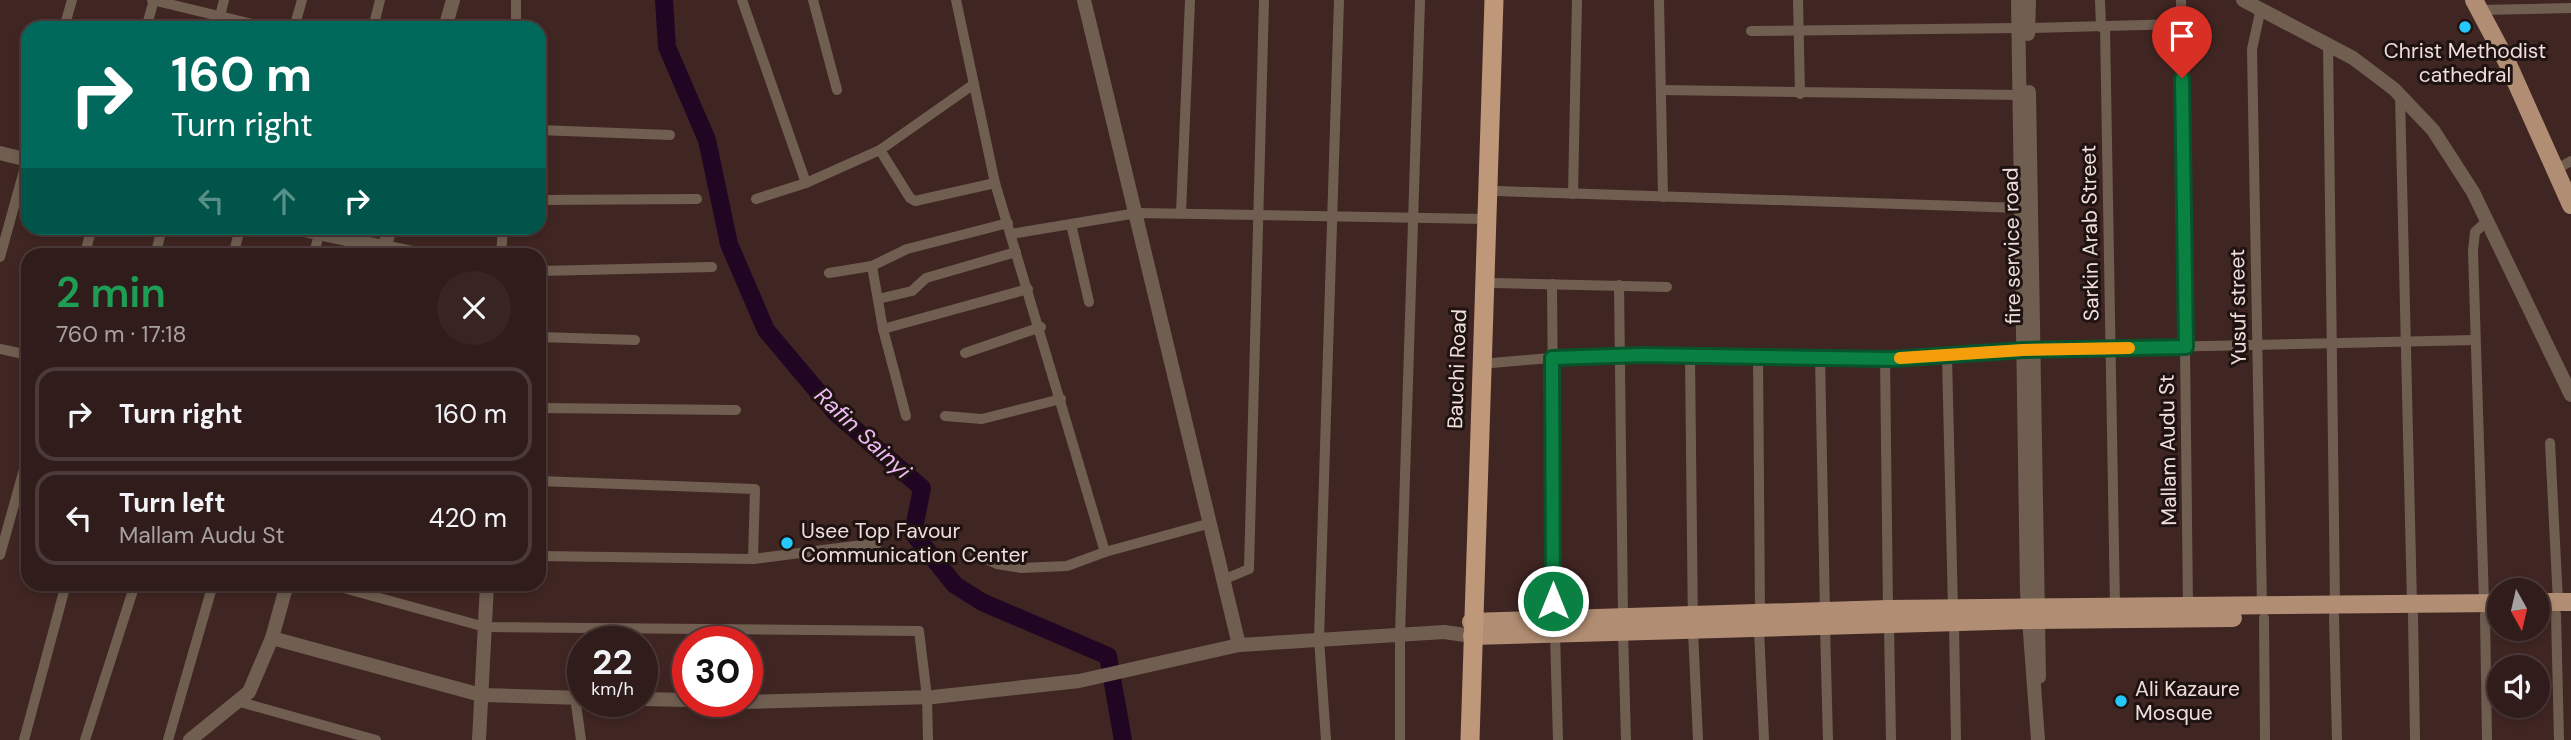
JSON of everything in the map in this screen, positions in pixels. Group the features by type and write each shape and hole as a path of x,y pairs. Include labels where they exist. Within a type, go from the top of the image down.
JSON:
{"highway":[{"name":"Bauchi Road","path":"1469,740 1494,0"},
{"name":"Bauchi Road","path":"1481,740 1473,629 1492,363 1503,0"}],"main road":[{"path":"2477,5 2563,165 2571,205"},
{"path":"2034,614 2115,607 2188,607 2263,612"},
{"path":"1473,629 2034,614 2487,609"}],"street":[{"path":"66,21 72,0"},
{"path":"148,21 153,0 215,21"},
{"path":"218,21 225,0"},
{"path":"296,21 302,0"},
{"path":"375,21 380,0"},
{"path":"447,21 453,0"},
{"path":"516,0 516,21"},
{"path":"742,0 806,183"},
{"path":"813,0 837,90"},
{"path":"956,0 995,183 1041,327 1105,552"},
{"path":"1084,0 1239,645"},
{"path":"1181,213 1190,0"},
{"path":"1225,579 1249,569 1264,0"},
{"path":"1326,740 1319,639 1339,0"},
{"path":"1400,740 1400,635 1420,0"},
{"path":"1573,194 1577,0"},
{"path":"1659,0 1663,197"},
{"path":"1798,0 1800,94"},
{"path":"2018,0 2023,28 2020,95 2021,208 2029,350"},
{"name":"fire service road","path":"2029,0 2023,28 2034,614 2041,659 2037,701 2038,740"},
{"name":"Sarkin Arab Street","path":"2100,0 2112,348 2115,607"},
{"name":"Mallam Audu St","path":"2181,0 2188,607"},
{"path":"2243,0 2328,43 2400,95 2449,150 2487,221 2571,395"},
{"path":"2477,5 2571,8"},
{"name":"Yusuf street","path":"2260,8 2252,49 2266,740"},
{"path":"1751,32 2181,24"},
{"path":"2328,43 2337,740"},
{"path":"756,199 806,183 880,150 974,84"},
{"path":"1661,90 2020,95"},
{"path":"2400,95 2415,740"},
{"path":"546,130 670,135"},
{"path":"880,150 910,198 915,201 995,183"},
{"path":"0,153 21,158"},
{"path":"0,257 21,184"},
{"path":"1497,191 2021,208"},
{"path":"546,200 697,199"},
{"path":"829,273 872,266 907,249 1009,228 1071,224 1137,213 1334,215 1412,220 1485,219"},
{"path":"2487,221 2475,232 2473,240 2475,340 2490,578"},
{"path":"1071,224 1090,302"},
{"path":"333,235 374,248"},
{"path":"878,299 912,291 926,278 1016,252"},
{"path":"872,266 883,330 906,416"},
{"path":"546,271 712,267"},
{"path":"1494,283 1667,287"},
{"path":"1552,284 1558,740"},
{"path":"1619,285 1626,740"},
{"path":"883,330 1028,289"},
{"path":"965,353 1041,327"},
{"path":"546,337 635,340"},
{"path":"1492,363 1620,355 1885,358 2029,350 2475,340"},
{"path":"0,349 21,354"},
{"path":"1690,355 1693,623 1698,740"},
{"path":"1758,355 1760,621 1764,740"},
{"path":"1820,356 1828,740"},
{"path":"1947,356 1956,740"},
{"path":"1885,358 1891,740"},
{"path":"945,416 982,419 1061,399"},
{"path":"546,408 736,410"},
{"path":"2550,443 2559,609 2559,740"},
{"path":"0,555 21,480"},
{"path":"546,481 755,489 753,559"},
{"path":"975,554 997,564 1048,568 1067,566 1105,552 1211,523"},
{"path":"546,556 753,559 878,543"},
{"path":"24,740 64,591"},
{"path":"86,740 133,591"},
{"path":"168,740 212,591"},
{"path":"190,740 240,702 257,677 272,638 285,591"},
{"path":"354,591 485,627 919,631 927,697 928,740"},
{"path":"479,740 487,591"},
{"path":"763,701 927,697 1079,681 1239,645 1473,629"},
{"path":"272,638 481,695 567,698"},
{"path":"2487,740 2491,641"},
{"path":"240,702 376,740"},
{"path":"580,717 581,740"}],"waterway":[{"name":"Rafin Sainyi","path":"664,0 667,47 707,140 729,244 766,330 835,412 922,488 913,533 955,585 982,602 1108,656 1123,740"}],"slow traffic":[{"path":"1900,358 2023,350 2129,348"}],"place":[{"name":"Christ Methodist cathedral","path":"2465,27"},
{"name":"Usee Top Favour Communication Center","path":"787,543"},
{"name":"Ali Kazaure Mosque","path":"2121,701"}],"route":[{"path":"1553,601 1552,358 1643,355 1851,356 1892,359 2023,350 2186,347 2182,78"}]}
